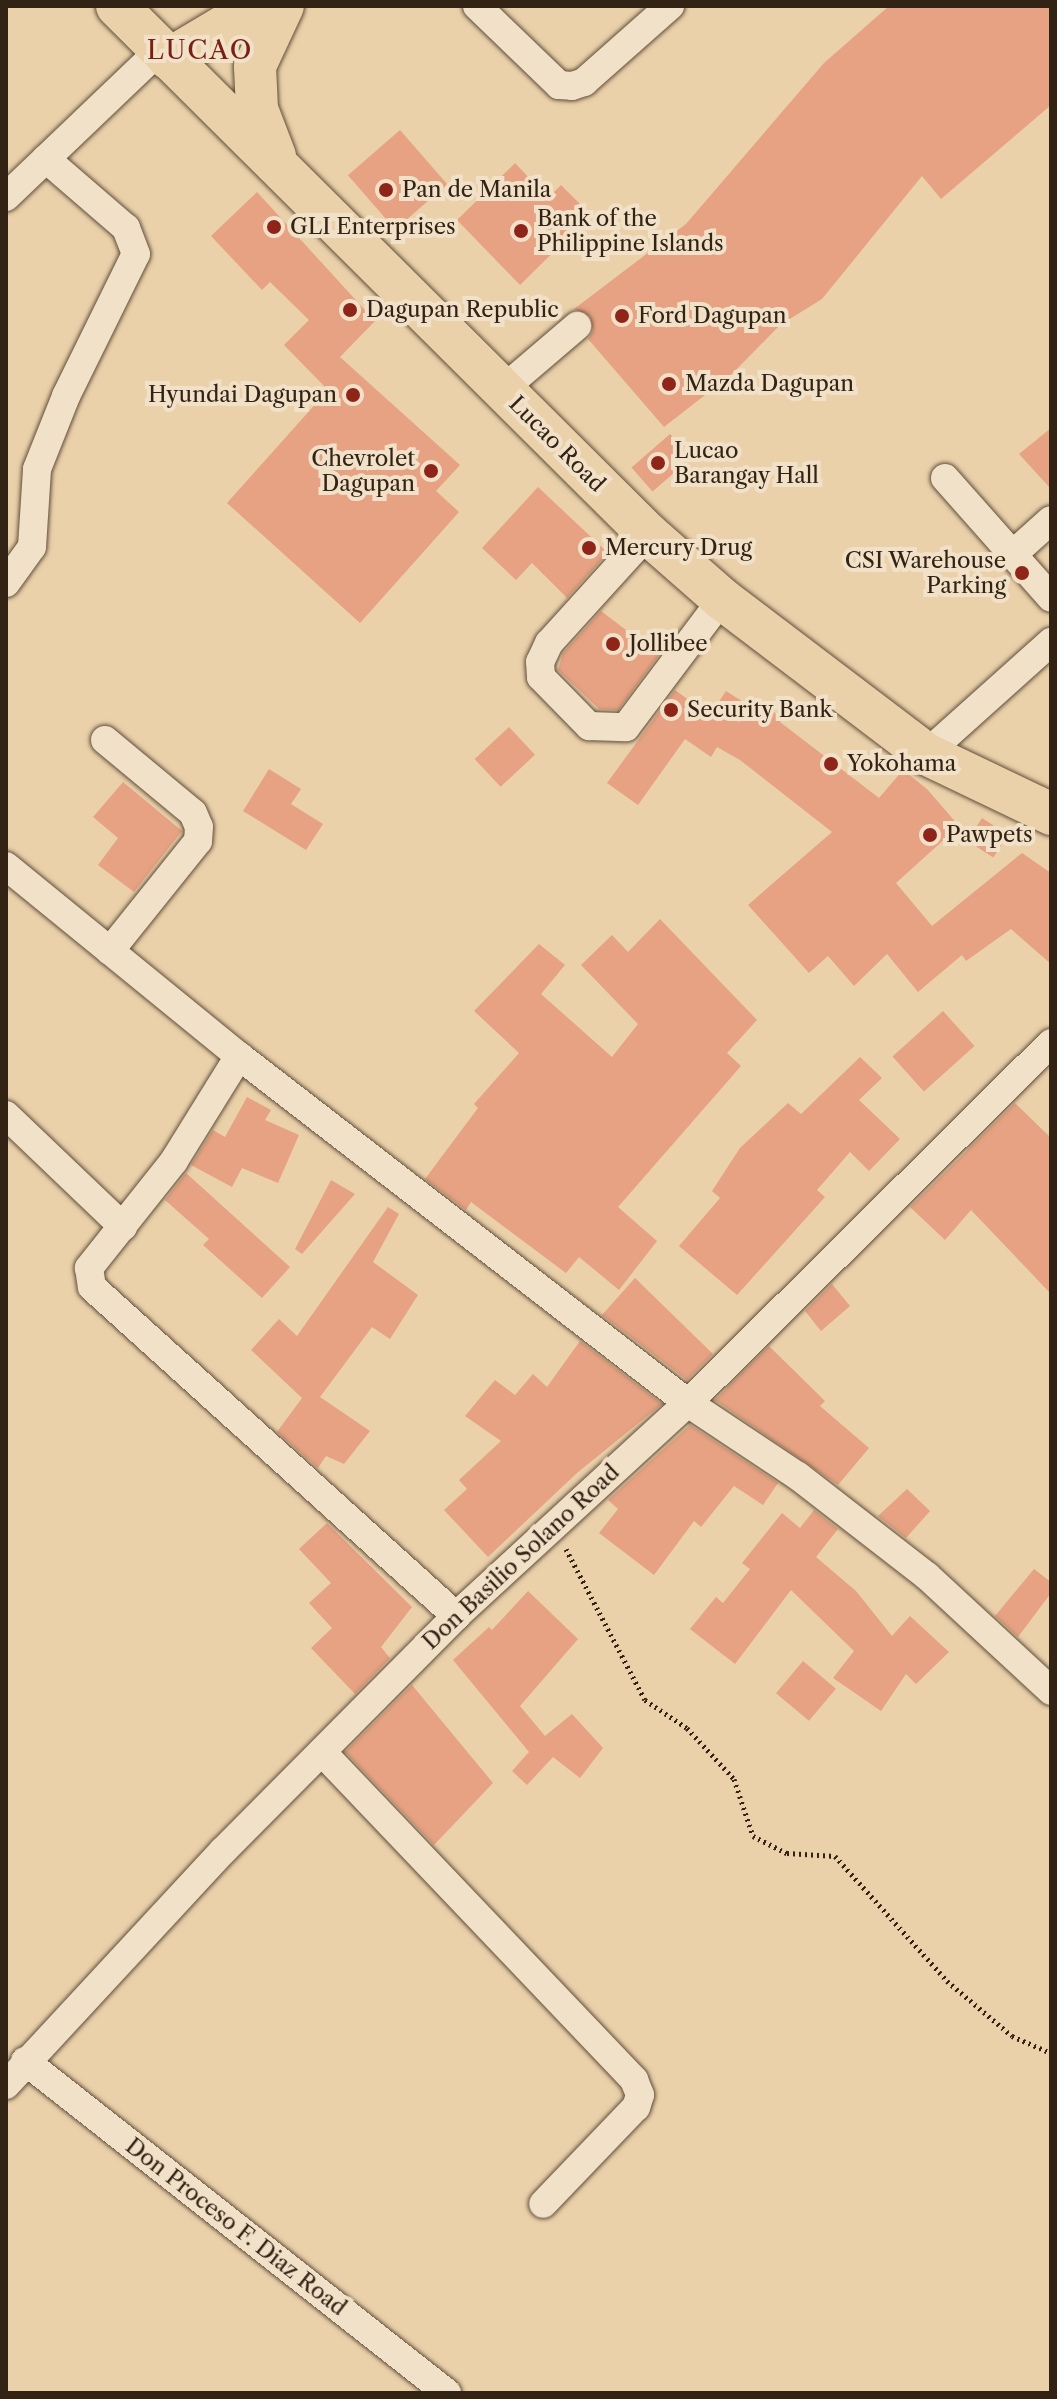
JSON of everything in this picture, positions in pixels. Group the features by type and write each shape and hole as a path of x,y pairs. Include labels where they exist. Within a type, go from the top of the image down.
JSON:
{"highway":[{"path":"148,37 206,6"},
{"path":"148,37 258,6"},
{"path":"282,172 257,109 255,66 283,6"},
{"name":"Lucao Road","path":"148,37 648,534 722,599 926,754 1051,814"}],"street":[{"path":"477,6 559,85 572,86 584,82 670,6"},
{"path":"6,197 46,159 148,37"},
{"path":"6,583 32,547 37,469 66,396 136,254 126,228 46,159"},
{"path":"502,390 577,326"},
{"path":"945,478 1051,598"},
{"path":"1012,555 1051,520"},
{"path":"648,534 549,643 540,662 541,677 589,726 626,727 722,599"},
{"path":"926,754 1051,642"},
{"path":"105,740 193,813 199,827 198,841 110,951"},
{"path":"6,866 239,1056 688,1403 798,1476 927,1576 1051,1691"},
{"path":"239,1056 174,1161 89,1268 92,1287 456,1616"},
{"name":"Don Basilio Solano Road","path":"6,2085 25,2061 456,1616 688,1403 1046,1058"},
{"path":"6,1115 123,1227"},
{"path":"322,1752 634,2080 640,2095 636,2107 543,2204"},
{"name":"Don Proceso F. Diaz Road","path":"25,2061 447,2393"}],"path":[{"path":"555,1523 587,1598 645,1700 687,1728 734,1779 753,1836 787,1853 835,1856 947,1981 1012,2036 1051,2053"}],"building":[{"path":"889,6 1051,6 1051,105 941,199 922,176 822,299 780,325 732,374 664,427 588,339 593,331 590,316 574,309 686,224 824,63"},
{"path":"400,130 447,184 395,230 348,175"},
{"path":"515,163 548,198 561,185 591,215 520,285 457,220"},
{"path":"257,192 375,321 340,357 460,465 436,491 459,512 360,623 227,503 328,390 284,345 309,320 270,282 262,290 211,236"},
{"path":"1051,428 1051,489 1019,454"},
{"path":"670,434 691,458 653,492 632,467"},
{"path":"538,487 608,553 567,598 532,563 516,580 482,548"},
{"path":"601,611 659,655 618,710 599,709 558,670 563,653"},
{"path":"675,690 710,715 726,691 751,707 754,701 782,717 780,722 879,798 903,770 927,789 959,826 896,883 932,926 1022,853 1051,873 1051,964 1011,929 966,961 962,955 918,992 887,954 854,986 828,956 809,973 748,905 832,832 740,760 717,747 711,757 685,739 638,805 607,783"},
{"path":"509,727 535,755 501,787 475,759"},
{"path":"269,769 301,789 291,804 323,824 306,850 243,811"},
{"path":"123,782 182,831 134,892 98,865 118,838 93,817"},
{"path":"982,818 1008,835 993,858 967,841"},
{"path":"660,919 757,1020 727,1053 741,1066 618,1207 657,1241 619,1290 579,1257 566,1273 471,1202 466,1210 425,1179 478,1108 474,1104 519,1053 474,1011 539,944 565,965 541,994 612,1057 638,1024 581,965 612,935 628,952"},
{"path":"943,1011 974,1046 924,1091 892,1057"},
{"path":"860,1057 882,1078 859,1100 900,1139 869,1171 850,1152 817,1190 825,1197 737,1295 679,1246 720,1198 712,1191 740,1148 788,1103 801,1114"},
{"path":"247,1097 271,1110 265,1120 299,1135 278,1183 242,1168 232,1187 191,1165 213,1130 225,1137"},
{"path":"1015,1103 1051,1138 1051,1294 971,1210 945,1240 910,1207"},
{"path":"186,1173 290,1267 262,1298 203,1245 209,1239 165,1200"},
{"path":"331,1180 355,1194 302,1254 295,1249"},
{"path":"388,1207 399,1214 373,1262 418,1295 390,1339 372,1327 320,1397 370,1431 344,1464 326,1456 318,1468 277,1432 302,1398 251,1350 279,1319 297,1336"},
{"path":"635,1278 713,1354 687,1380 602,1315"},
{"path":"832,1284 850,1306 821,1331 805,1311"},
{"path":"580,1341 662,1404 577,1473 488,1557 444,1510 467,1489 459,1480 501,1441 465,1416 495,1380 515,1395 533,1374 547,1387"},
{"path":"769,1346 825,1401 820,1406 869,1448 838,1485 715,1400"},
{"path":"690,1425 778,1483 763,1505 734,1486 701,1527 694,1521 654,1575 599,1533 618,1509 608,1500"},
{"path":"907,1489 930,1511 906,1538 878,1516"},
{"path":"814,1510 838,1529 816,1557 856,1591 892,1636 910,1616 949,1652 916,1684 906,1674 881,1711 833,1678 854,1651 791,1590 735,1664 690,1629 716,1597 723,1603 750,1569 742,1563 782,1513 800,1528"},
{"path":"327,1523 412,1607 381,1647 390,1658 355,1694 311,1648 332,1628 309,1603 331,1583 299,1549"},
{"path":"1034,1569 1051,1582 1051,1593 1018,1637 995,1616"},
{"path":"528,1591 578,1639 520,1706 545,1736 572,1714 603,1748 580,1778 553,1757 527,1785 512,1771 529,1752 453,1660 489,1627 492,1630"},
{"path":"803,1661 836,1689 809,1721 776,1693"},
{"path":"412,1685 493,1783 434,1845 345,1752"}],"place":[{"name":"Pan de Manila","path":"386,190"},
{"name":"GLI Enterprises","path":"274,227"},
{"name":"Bank of the Philippine Islands","path":"521,231"},
{"name":"Dagupan Republic","path":"350,310"},
{"name":"Ford Dagupan","path":"622,316"},
{"name":"Mazda Dagupan","path":"669,384"},
{"name":"Hyundai Dagupan","path":"353,395"},
{"name":"Lucao Barangay Hall","path":"658,463"},
{"name":"Chevrolet Dagupan","path":"431,471"},
{"name":"Mercury Drug","path":"589,548"},
{"name":"CSI Warehouse Parking","path":"1022,573"},
{"name":"Jollibee","path":"613,644"},
{"name":"Security Bank","path":"671,710"},
{"name":"Yokohama","path":"831,764"},
{"name":"Pawpets","path":"930,835"}],"district":[{"name":"LUCAO","path":"200,51"}]}
